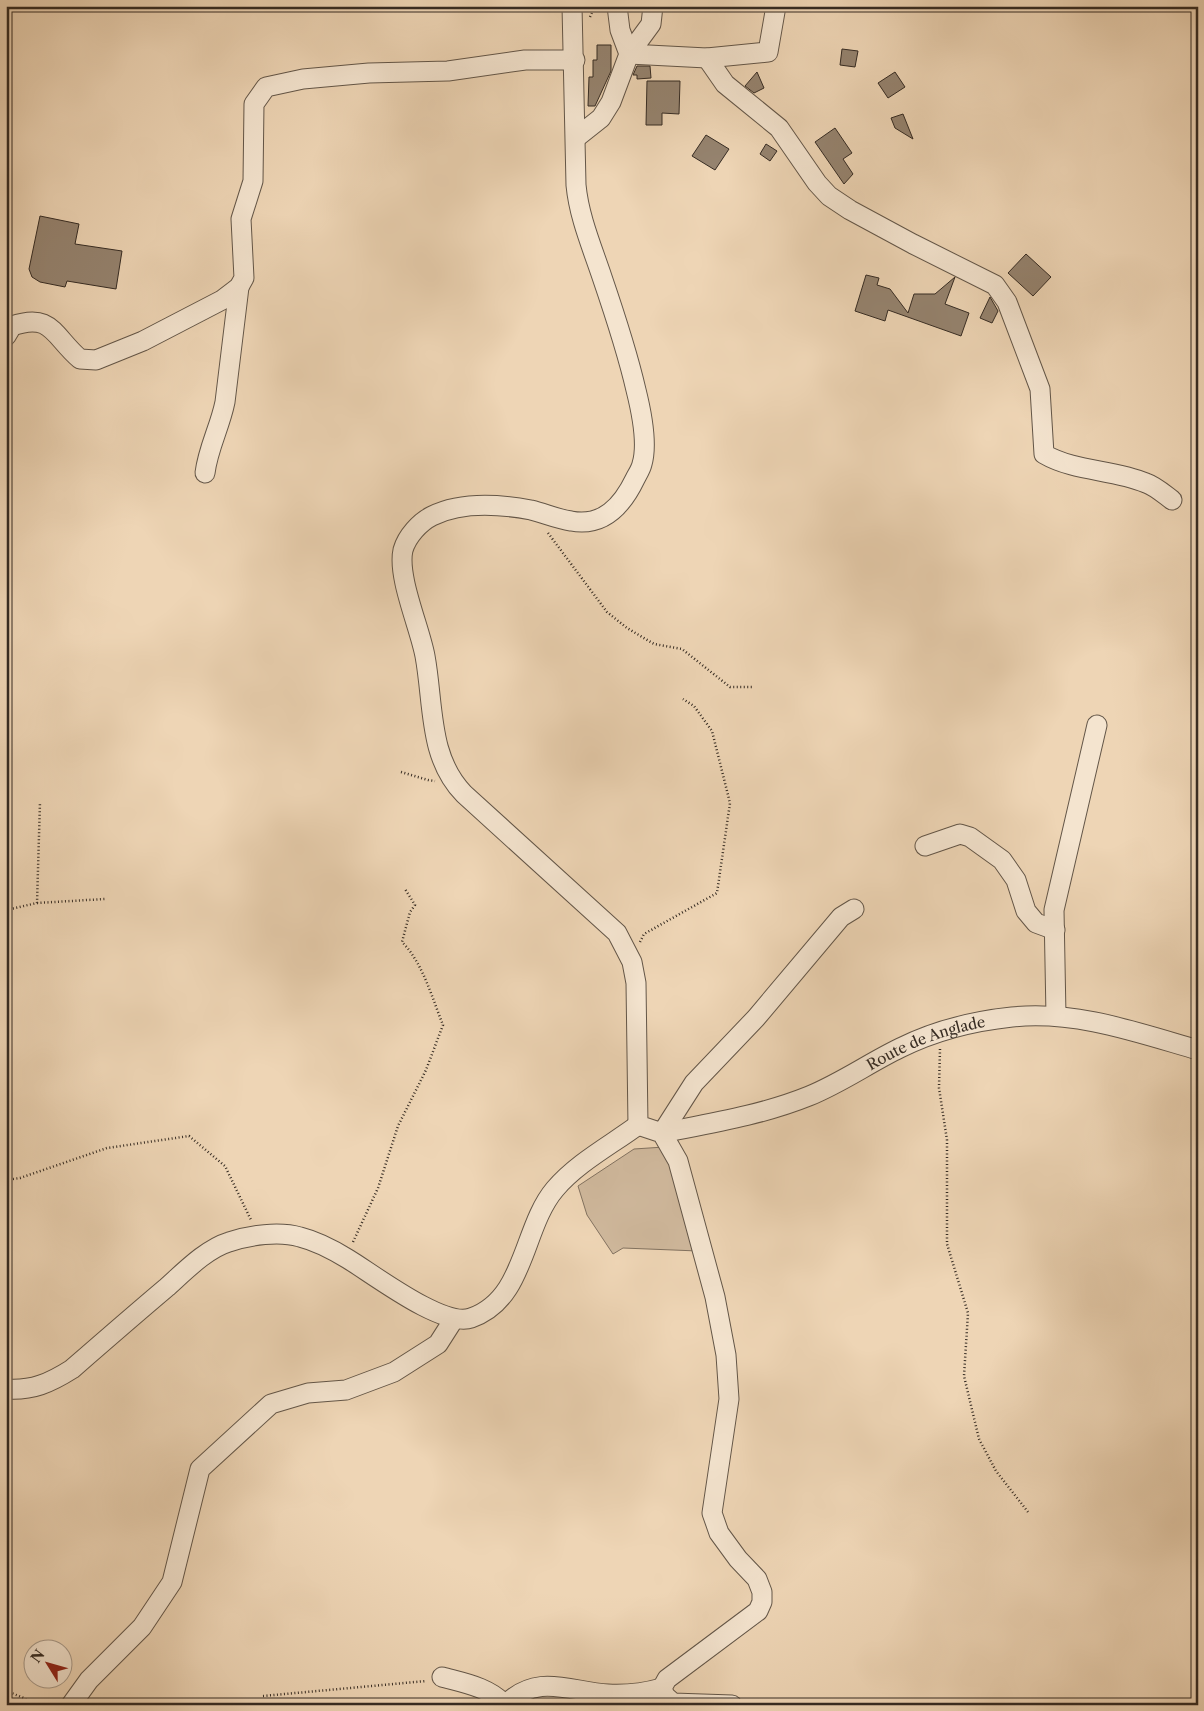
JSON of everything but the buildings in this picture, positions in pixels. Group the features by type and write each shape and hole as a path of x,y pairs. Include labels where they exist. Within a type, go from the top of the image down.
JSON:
{"street":[{"path":"572,6 578,209 626,344 643,418 643,464 627,495 613,512 599,520 573,522 530,510 474,505 445,509 426,519 412,533 403,549 402,567 425,655 438,751 445,770 452,781 616,933 632,962 636,983 638,1125"},
{"path":"617,6 620,30 629,54"},
{"path":"577,137 601,118 611,102 629,54 651,24 653,6"},
{"path":"629,54 707,58 768,52 776,6"},
{"path":"707,58 725,84 779,128 816,183 829,196 850,210 913,244 994,285 1007,302 1040,389 1044,454 1056,461 1076,467 1098,470 1147,483 1172,500"},
{"path":"205,473 208,450 222,419 239,287 244,278 241,219 253,181 254,104 266,87 303,80 360,74 448,71 526,60 575,60"},
{"path":"6,336 12,326 29,320 46,323 80,359 96,360 143,342 222,300 239,287"},
{"path":"1056,1016 1054,910 1097,725"},
{"path":"925,846 960,834 970,837 1002,860 1016,880 1026,911 1036,923 1055,930"},
{"path":"662,1133 694,1083 756,1018 841,917 854,909"},
{"name":"Route de Anglade","path":"662,1133 766,1111 810,1095 900,1048 940,1031 1012,1017 1056,1016 1128,1030 1198,1050"},
{"path":"442,1677 469,1684 496,1695 505,1705 513,1697 538,1687 557,1686 619,1694 646,1692 662,1688 667,1679 758,1611 762,1602 762,1592 757,1579 738,1559 719,1533 712,1513 729,1399 726,1355 715,1297 678,1161 662,1133 638,1125"},
{"path":"6,1389 29,1389 54,1381 72,1370 198,1260 228,1242 258,1235 300,1237 346,1257 424,1307 454,1319 469,1319 489,1310 511,1284 543,1208 554,1190 568,1176 638,1125"},
{"path":"71,1705 89,1680 142,1626 172,1582 200,1469 272,1404 308,1393 346,1390 394,1372 438,1344 454,1319"},
{"path":"662,1688 665,1696 673,1703 732,1705"}],"path":[{"path":"547,532 607,612 627,628 654,644 682,648 730,687 752,687"},
{"path":"627,952 641,941 644,934 717,893 730,803 712,732 694,706 683,699"},
{"path":"401,772 428,780 452,781"},
{"path":"37,903 40,802"},
{"path":"346,1257 378,1188 398,1126 426,1070 443,1025 421,972 410,950 402,942 410,912 415,906 405,890"},
{"path":"6,910 37,903 105,899"},
{"path":"940,1031 939,1088 947,1140 947,1244 968,1313 964,1376 979,1438 996,1471 1028,1512"},
{"path":"6,1180 107,1148 189,1136 225,1166 258,1235"},
{"path":"263,1696 415,1683 442,1677"},
{"path":"6,1691 24,1698 32,1705"}],"shaded area":[{"path":"664,1147 698,1251 623,1248 613,1254 587,1215 578,1186 634,1149"}]}
